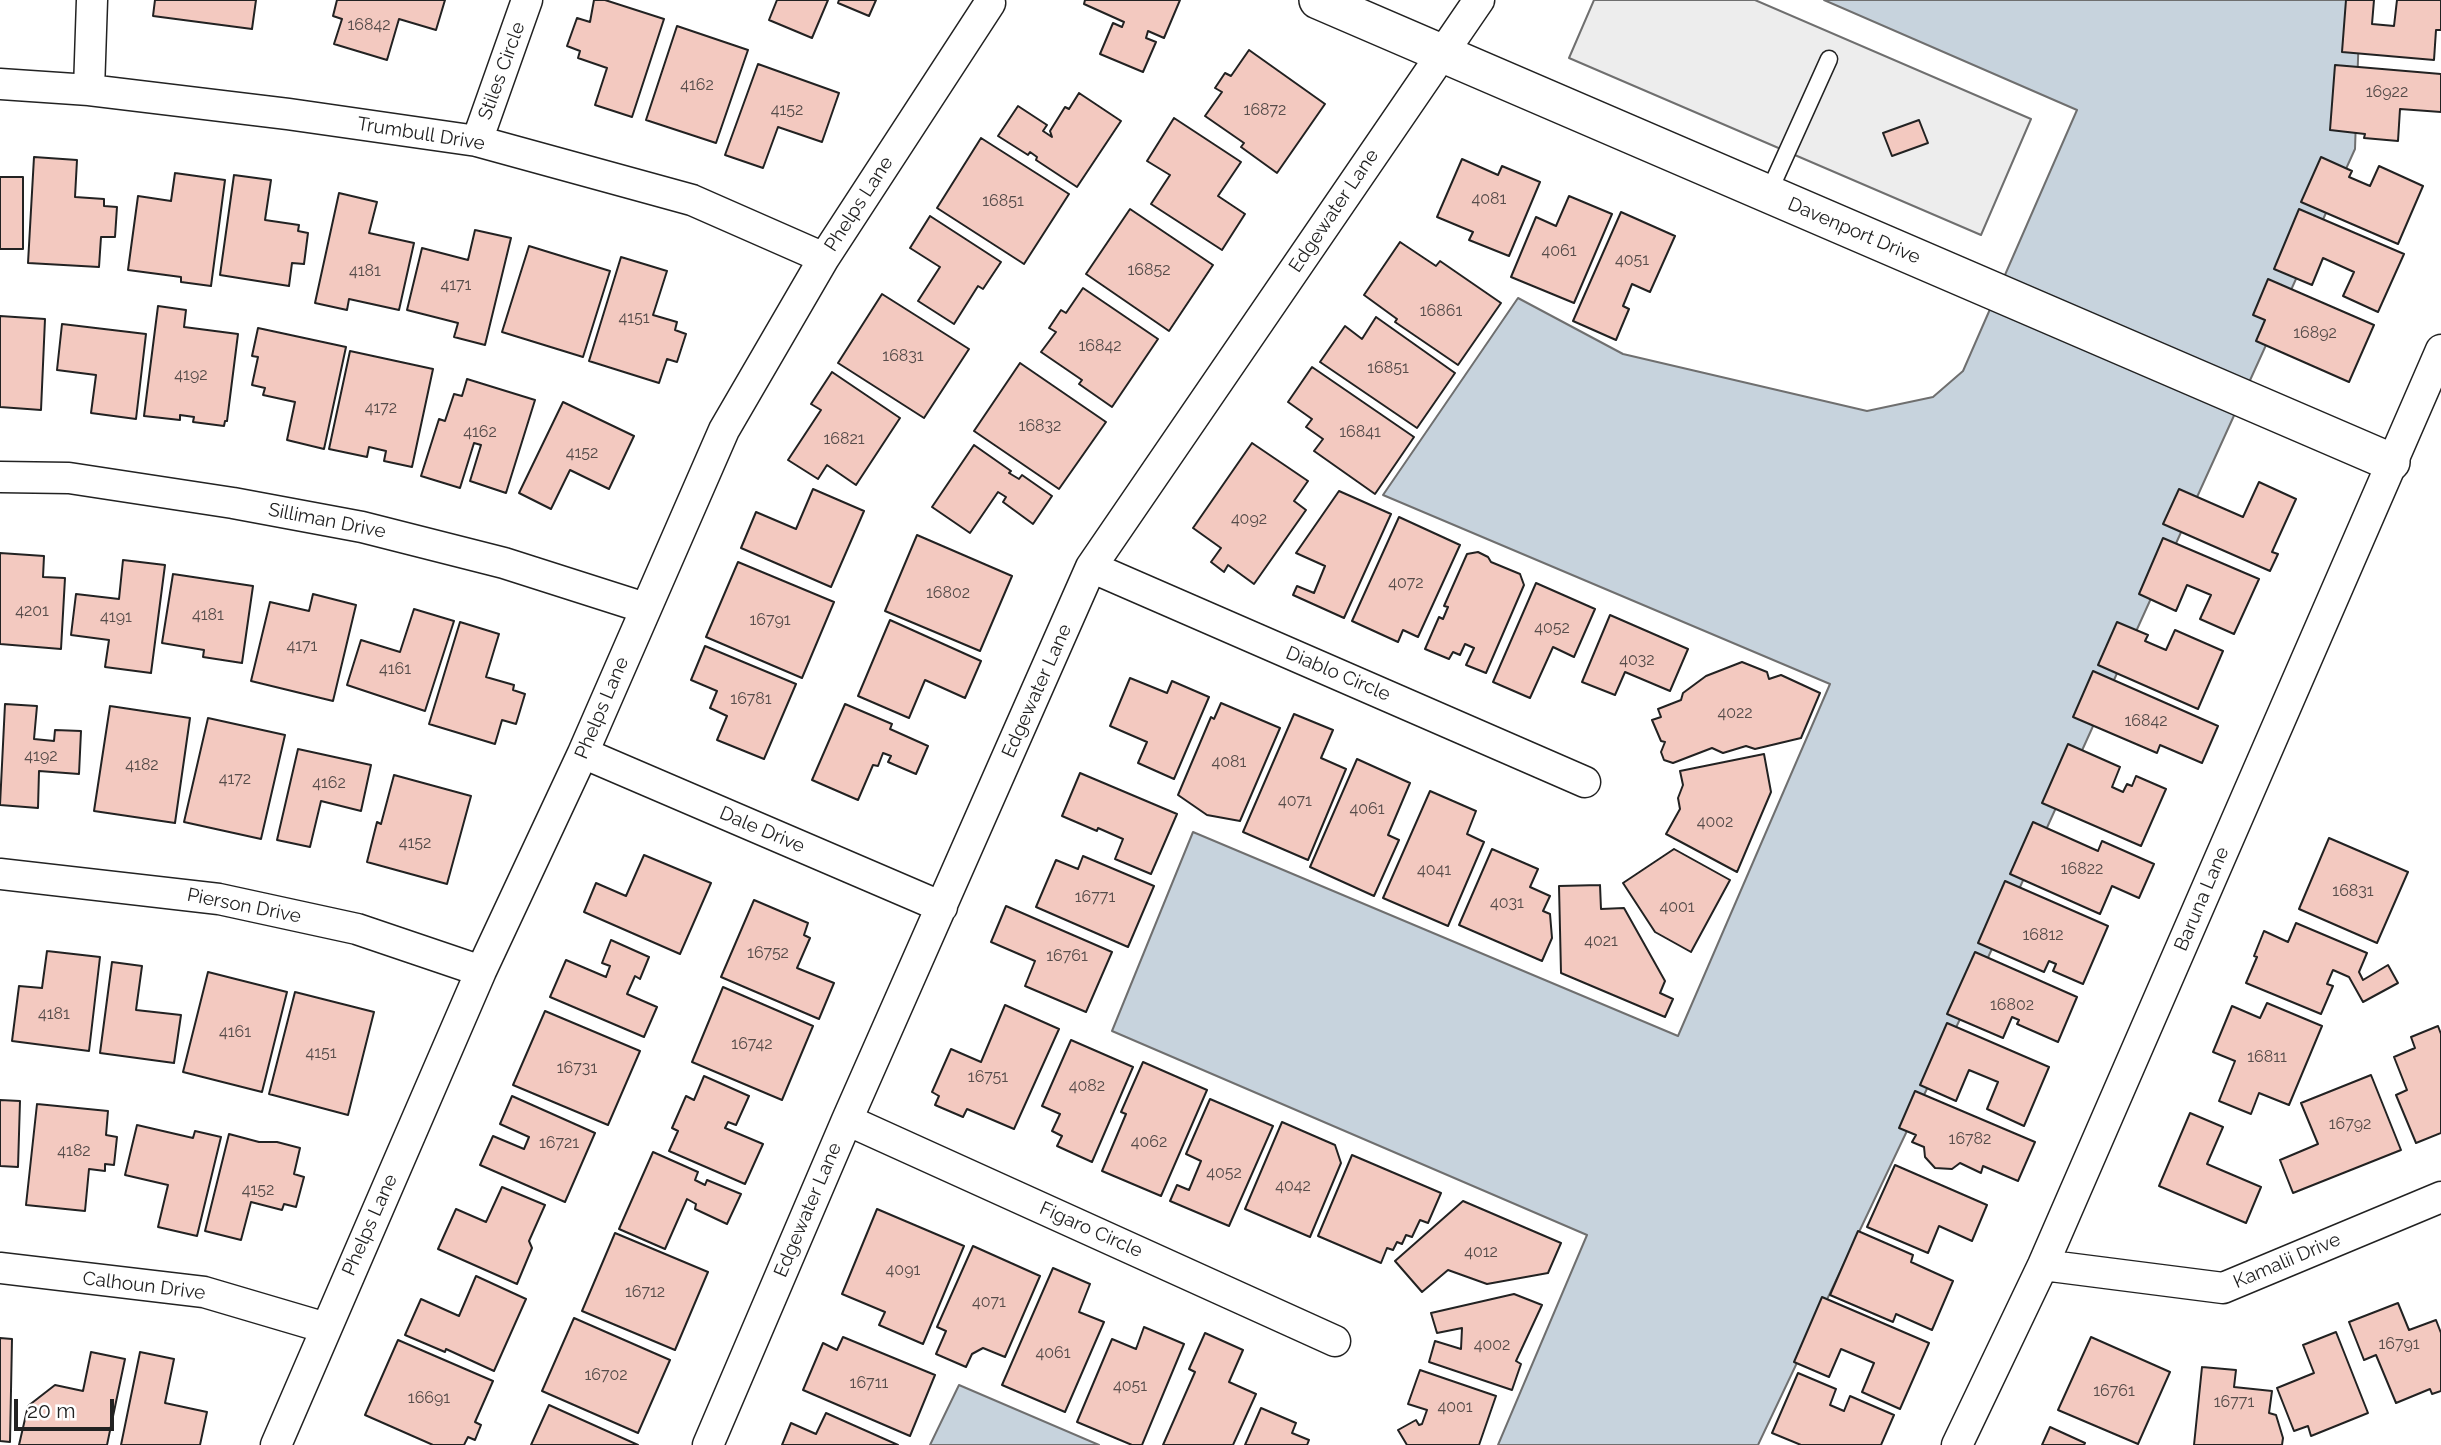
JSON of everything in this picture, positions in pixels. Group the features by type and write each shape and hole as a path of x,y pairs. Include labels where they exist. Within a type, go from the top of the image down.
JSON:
{"street":[{"path":"89,90 92,0"},
{"name":"Stiles Circle","path":"477,141 527,0"},
{"name":"Davenport Drive","path":"1318,0 2391,462"},
{"name":"Edgewater Lane","path":"708,1445 847,1120 1091,567 1479,0"},
{"name":"Phelps Lane","path":"275,1445 481,971 583,753 724,430 824,258 990,3"},
{"name":"Trumbull Drive","path":"0,84 89,90 288,114 477,141 692,200 824,258"},
{"name":"Baruna Lane","path":"1957,1445 2043,1265 2441,350"},
{"name":"Silliman Drive","path":"0,477 69,478 233,503 362,527 504,563 645,608"},
{"name":"Diablo Circle","path":"1091,567 1585,782"},
{"name":"Dale Drive","path":"583,753 942,907"},
{"name":"Pierson Drive","path":"0,874 219,899 357,929 481,971"},
{"name":"Figaro Circle","path":"847,1120 1335,1341"},
{"name":"Kamalii Drive","path":"2043,1265 2223,1288 2441,1196"},
{"name":"Calhoun Drive","path":"0,1268 204,1292 326,1328"}],"lane":[{"path":"1768,194 1829,59"}],"shaded area":[{"path":"1594,0 1755,0 2031,119 1981,235 1569,58"},
{"path":"1824,0 2360,0 2355,149 1961,1017 1758,1445 1498,1445 1587,1235 1112,1031 1193,832 1678,1036 1830,684 1383,495 1518,298 1623,354 1867,411 1933,397 1963,371 2077,110"},
{"path":"959,1385 1099,1445 930,1445"}],"building":[{"path":"155,0 256,0 252,29 153,16"},
{"path":"337,0 445,0 436,30 399,19 387,60 334,44 342,19 333,16"},
{"path":"594,0 605,0 664,19 632,117 595,105 607,68 578,58 580,51 567,46 577,18 590,22"},
{"path":"777,0 828,0 812,38 769,20"},
{"path":"839,0 876,0 869,16 838,3"},
{"path":"1085,0 1180,0 1164,38 1148,31 1146,38 1156,42 1143,72 1100,54 1113,23 1122,27 1124,22 1084,4"},
{"path":"2346,0 2374,0 2372,24 2394,26 2397,0 2441,0 2441,30 2436,30 2434,60 2342,52"},
{"path":"677,26 748,50 716,143 646,120"},
{"path":"1249,50 1325,104 1277,173 1241,147 1244,143 1205,116 1222,92 1215,88 1225,73 1231,76"},
{"path":"758,64 839,93 822,142 778,127 763,168 725,155"},
{"path":"2335,65 2441,74 2441,112 2400,109 2398,141 2364,138 2365,134 2330,130"},
{"path":"1079,93 1121,121 1077,187 1036,160 1037,157 1030,152 1028,155 998,136 1018,106 1047,125 1043,131 1052,137 1050,131 1065,107 1069,109"},
{"path":"1174,118 1241,162 1218,196 1245,214 1222,250 1151,204 1170,175 1147,161"},
{"path":"1919,120 1928,143 1892,156 1883,133"},
{"path":"981,138 1069,194 1024,264 937,208"},
{"path":"34,157 77,160 75,197 104,199 104,206 117,207 115,237 101,237 99,267 28,263"},
{"path":"2321,157 2352,171 2349,177 2370,186 2379,166 2423,186 2398,244 2301,202"},
{"path":"1462,159 1498,175 1502,166 1540,182 1509,256 1469,240 1473,232 1437,217"},
{"path":"175,173 225,180 211,286 181,282 181,277 128,270 138,196 171,201"},
{"path":"234,175 271,180 265,220 299,225 298,231 308,233 304,264 292,263 289,286 220,275"},
{"path":"0,177 23,177 23,249 0,249"},
{"path":"339,193 377,202 369,233 414,243 399,310 349,299 347,310 315,303"},
{"path":"1569,196 1612,214 1574,303 1511,277 1536,217 1556,226"},
{"path":"1130,209 1213,265 1169,331 1086,274"},
{"path":"2299,209 2404,254 2378,312 2343,296 2354,272 2323,258 2312,285 2274,269"},
{"path":"1621,212 1675,236 1650,292 1632,284 1623,306 1629,309 1616,340 1573,321"},
{"path":"930,216 1001,262 983,289 978,286 954,324 918,301 940,267 910,248"},
{"path":"475,230 511,238 485,345 454,337 458,323 407,310 422,248 468,260"},
{"path":"1400,242 1436,266 1440,261 1501,303 1458,365 1395,322 1397,319 1364,295"},
{"path":"529,246 610,271 583,357 502,332"},
{"path":"621,257 667,271 653,315 677,322 675,330 686,334 677,362 667,359 659,383 589,361"},
{"path":"2268,279 2374,325 2349,382 2256,341 2265,320 2253,315"},
{"path":"1083,288 1158,339 1112,407 1079,384 1082,380 1041,352 1056,332 1049,328 1061,310 1066,313"},
{"path":"882,294 969,349 924,418 838,363"},
{"path":"158,306 186,310 184,327 238,334 227,421 224,426 193,422 194,417 180,415 180,420 144,416"},
{"path":"0,316 45,319 41,410 0,407"},
{"path":"1376,317 1455,373 1417,428 1320,362 1345,326 1362,339"},
{"path":"62,324 146,334 136,419 91,413 96,375 57,370"},
{"path":"258,328 346,347 324,449 287,440 295,402 263,395 265,388 252,385 258,357 252,356"},
{"path":"350,351 433,369 412,467 384,461 386,451 369,447 367,457 329,449"},
{"path":"1020,363 1106,422 1059,489 974,431"},
{"path":"1312,367 1414,437 1375,494 1314,451 1323,439 1306,427 1312,419 1288,402"},
{"path":"832,372 900,418 856,485 827,465 818,479 788,460 821,410 811,404"},
{"path":"467,379 535,400 506,493 470,481 481,445 474,443 460,488 421,476 439,419 445,421 454,394 462,396"},
{"path":"563,402 634,436 609,489 570,470 551,509 519,493"},
{"path":"1252,443 1308,481 1294,501 1306,510 1254,584 1228,565 1224,572 1211,562 1221,548 1193,528"},
{"path":"974,445 1011,471 1009,473 1019,479 1022,475 1052,496 1033,524 1003,502 1006,497 998,492 970,533 932,507"},
{"path":"2259,482 2296,499 2272,552 2278,554 2270,571 2163,524 2179,489 2243,517"},
{"path":"813,489 864,511 831,587 741,548 756,512 796,529"},
{"path":"1339,491 1391,514 1344,618 1293,595 1297,586 1314,593 1325,566 1296,553"},
{"path":"1399,517 1460,545 1418,637 1403,630 1398,642 1352,621"},
{"path":"917,535 1012,576 980,651 885,611"},
{"path":"2163,538 2259,579 2234,634 2200,619 2211,595 2187,585 2176,611 2139,594"},
{"path":"1478,552 1488,557 1491,562 1520,574 1524,585 1486,673 1466,665 1474,648 1465,644 1460,655 1453,652 1449,659 1425,649 1439,617 1443,619 1448,607 1444,606 1467,554"},
{"path":"0,553 44,556 43,577 65,578 61,649 0,644"},
{"path":"123,560 165,565 151,673 105,667 109,640 71,635 76,594 119,599"},
{"path":"738,562 834,602 802,678 706,637"},
{"path":"173,574 253,586 242,663 203,657 204,650 162,643"},
{"path":"1536,583 1595,609 1574,657 1553,647 1530,698 1493,682"},
{"path":"313,594 356,605 333,701 251,681 270,602 309,611"},
{"path":"414,609 454,621 425,711 347,685 361,640 400,652"},
{"path":"1610,615 1688,649 1670,691 1625,672 1615,695 1582,682"},
{"path":"890,620 981,661 965,698 925,680 909,718 858,696"},
{"path":"460,622 499,634 486,677 514,685 513,690 525,694 516,724 502,720 495,744 429,724"},
{"path":"2117,622 2148,635 2145,641 2166,650 2175,630 2223,651 2198,709 2098,665"},
{"path":"705,646 796,684 764,759 717,740 727,716 710,708 717,691 691,680"},
{"path":"1742,662 1767,672 1769,679 1781,675 1820,693 1801,738 1755,749 1746,746 1723,753 1712,748 1673,763 1664,760 1661,752 1665,742 1661,741 1652,720 1661,717 1658,709 1681,700 1683,693 1706,676"},
{"path":"2093,671 2218,726 2202,763 2160,745 2157,753 2073,717"},
{"path":"1130,678 1167,693 1172,681 1209,697 1174,779 1138,763 1147,742 1110,726"},
{"path":"1221,703 1280,728 1240,821 1207,815 1178,795 1211,717 1214,719"},
{"path":"5,704 37,706 34,739 54,741 55,730 81,731 79,774 39,771 38,808 0,805"},
{"path":"845,704 892,724 890,729 928,746 916,774 888,762 891,756 883,753 878,766 873,765 858,800 812,780"},
{"path":"110,706 190,718 175,823 94,811"},
{"path":"1294,714 1333,730 1321,758 1346,769 1308,860 1243,832"},
{"path":"208,718 285,735 261,839 184,822"},
{"path":"2068,744 2120,767 2112,787 2123,792 2127,784 2132,786 2136,776 2166,789 2141,846 2042,803"},
{"path":"298,749 371,765 361,811 321,801 310,847 277,840"},
{"path":"1764,754 1771,792 1737,872 1666,834 1680,809 1678,798 1683,785 1680,771"},
{"path":"1357,759 1410,783 1388,835 1399,840 1374,896 1310,867"},
{"path":"1080,773 1177,814 1151,874 1115,859 1123,839 1062,816"},
{"path":"394,775 471,796 447,884 367,862 377,822 381,824"},
{"path":"1430,791 1476,811 1467,834 1484,842 1448,926 1383,898"},
{"path":"2033,822 2098,851 2102,841 2154,864 2139,898 2112,886 2100,914 2010,874"},
{"path":"2329,838 2408,872 2377,943 2299,909"},
{"path":"1492,849 1538,869 1530,887 1550,896 1543,911 1550,914 1552,938 1542,961 1459,925"},
{"path":"1674,849 1730,880 1691,952 1655,932 1623,883"},
{"path":"644,855 711,883 680,954 584,912 596,883 626,896"},
{"path":"1083,856 1154,886 1128,947 1036,907 1056,860 1078,869"},
{"path":"2005,881 2108,926 2083,984 2053,971 2056,964 2049,961 2044,972 1978,943"},
{"path":"1600,885 1601,909 1624,908 1665,981 1660,993 1673,999 1665,1017 1561,973 1559,886"},
{"path":"754,900 808,923 804,935 810,938 797,968 834,983 819,1019 721,977"},
{"path":"1006,906 1112,952 1086,1012 1025,986 1035,961 991,942"},
{"path":"2296,923 2367,953 2359,972 2363,980 2388,965 2398,983 2363,1002 2349,977 2333,970 2327,984 2333,986 2321,1014 2246,983 2264,931 2288,942"},
{"path":"611,940 649,957 640,979 635,976 627,994 657,1007 644,1037 550,997 566,960 606,977 610,966 602,963"},
{"path":"47,951 100,957 89,1051 12,1041 19,986 42,988"},
{"path":"1975,952 2077,997 2058,1042 2017,1024 2019,1020 2012,1017 2003,1038 1947,1014"},
{"path":"112,962 142,966 136,1010 181,1015 174,1063 100,1053"},
{"path":"208,972 287,992 262,1092 183,1072"},
{"path":"723,987 813,1026 782,1100 692,1062"},
{"path":"295,992 374,1012 348,1115 269,1094"},
{"path":"2267,1003 2322,1026 2289,1105 2259,1093 2251,1114 2219,1101 2235,1061 2213,1052 2232,1006 2260,1018"},
{"path":"1005,1005 1059,1029 1014,1129 967,1109 963,1117 935,1105 939,1096 932,1092 951,1049 981,1062"},
{"path":"545,1011 640,1051 608,1125 513,1085"},
{"path":"1947,1023 2049,1067 2024,1126 1987,1109 1998,1082 1969,1070 1956,1101 1920,1085"},
{"path":"2438,1026 2441,1034 2441,1133 2416,1143 2396,1095 2407,1090 2394,1057 2415,1048 2411,1037"},
{"path":"1071,1040 1133,1067 1092,1162 1057,1146 1062,1136 1052,1131 1060,1114 1042,1106"},
{"path":"1143,1062 1207,1090 1161,1196 1102,1171 1126,1114 1121,1112"},
{"path":"2371,1075 2401,1150 2293,1193 2280,1160 2318,1144 2301,1103"},
{"path":"704,1076 749,1096 736,1125 728,1122 725,1128 763,1144 745,1184 669,1151 678,1131 672,1128 686,1096 694,1100"},
{"path":"1915,1091 2035,1142 2018,1181 1983,1166 1981,1173 1960,1163 1952,1169 1935,1168 1925,1157 1924,1147 1912,1142 1916,1135 1899,1128"},
{"path":"512,1096 595,1133 565,1202 480,1165 493,1136 524,1149 529,1137 500,1124"},
{"path":"1210,1099 1273,1126 1229,1226 1170,1201 1177,1185 1189,1190 1201,1161 1186,1154"},
{"path":"0,1100 20,1101 18,1167 0,1166"},
{"path":"37,1104 108,1111 106,1135 117,1137 114,1165 105,1164 105,1171 89,1169 85,1211 26,1205"},
{"path":"2190,1113 2223,1127 2207,1164 2261,1187 2246,1223 2159,1186"},
{"path":"1282,1122 1335,1145 1341,1163 1310,1237 1245,1209"},
{"path":"137,1125 193,1138 195,1131 221,1137 197,1236 158,1227 168,1185 125,1175"},
{"path":"229,1134 300,1148 294,1174 304,1177 296,1207 284,1204 282,1210 251,1202 241,1240 205,1231"},
{"path":"653,1152 698,1172 695,1180 705,1185 707,1180 741,1194 727,1224 695,1209 696,1204 687,1199 665,1249 619,1229"},
{"path":"1352,1155 1441,1193 1428,1223 1420,1220 1412,1237 1406,1235 1402,1244 1397,1242 1393,1250 1387,1248 1381,1263 1318,1236"},
{"path":"1895,1165 1987,1205 1972,1241 1939,1226 1928,1253 1867,1227"},
{"path":"502,1187 545,1205 529,1241 532,1248 517,1284 438,1249 456,1209 486,1222"},
{"path":"1463,1201 1561,1243 1548,1273 1487,1284 1448,1270 1422,1292 1395,1261"},
{"path":"877,1209 964,1246 923,1344 879,1325 885,1312 842,1294"},
{"path":"1858,1231 1913,1255 1911,1262 1953,1281 1932,1330 1896,1314 1893,1322 1830,1295"},
{"path":"615,1233 708,1272 675,1350 582,1311"},
{"path":"973,1246 1040,1276 1005,1357 983,1348 972,1354 966,1367 936,1354 946,1331 937,1327"},
{"path":"1053,1268 1090,1284 1079,1312 1104,1322 1065,1412 1002,1385"},
{"path":"476,1276 526,1299 494,1371 446,1349 445,1352 405,1335 421,1299 459,1316"},
{"path":"1514,1294 1542,1305 1516,1361 1521,1364 1512,1390 1429,1362 1435,1341 1461,1349 1462,1328 1437,1333 1431,1313"},
{"path":"1822,1297 1929,1343 1900,1409 1862,1392 1874,1363 1841,1349 1829,1377 1794,1362"},
{"path":"2398,1303 2409,1330 2436,1320 2441,1333 2441,1391 2432,1394 2430,1389 2396,1403 2376,1355 2364,1360 2349,1322"},
{"path":"574,1318 670,1360 638,1433 542,1391"},
{"path":"1144,1327 1184,1344 1142,1445 1132,1445 1077,1422 1112,1339 1136,1349"},
{"path":"2336,1332 2368,1413 2311,1436 2308,1426 2294,1431 2277,1388 2314,1373 2303,1345"},
{"path":"1205,1333 1243,1350 1229,1382 1256,1394 1233,1445 1163,1445 1195,1372 1189,1369"},
{"path":"843,1337 935,1375 910,1436 803,1390 823,1343 837,1350"},
{"path":"2091,1337 2170,1372 2138,1444 2058,1410"},
{"path":"0,1338 12,1339 10,1442 0,1441"},
{"path":"398,1340 493,1381 475,1422 481,1425 475,1440 468,1437 464,1445 433,1445 365,1415"},
{"path":"91,1352 125,1359 107,1445 19,1445 28,1406 55,1385 83,1391"},
{"path":"140,1352 174,1359 165,1403 207,1412 200,1445 121,1445"},
{"path":"2202,1367 2236,1370 2234,1387 2272,1391 2269,1413 2276,1415 2283,1438 2282,1445 2194,1445"},
{"path":"1420,1370 1496,1396 1479,1445 1407,1445 1398,1430 1416,1420 1419,1425 1422,1424 1427,1410 1408,1404"},
{"path":"1798,1373 1836,1389 1830,1405 1844,1411 1850,1396 1894,1415 1881,1445 1801,1445 1772,1433"},
{"path":"549,1405 638,1445 531,1445"},
{"path":"1261,1408 1296,1423 1292,1433 1309,1440 1307,1445 1245,1445"},
{"path":"826,1413 898,1445 782,1445 791,1423 816,1434"},
{"path":"2050,1427 2085,1443 2042,1445"}]}
